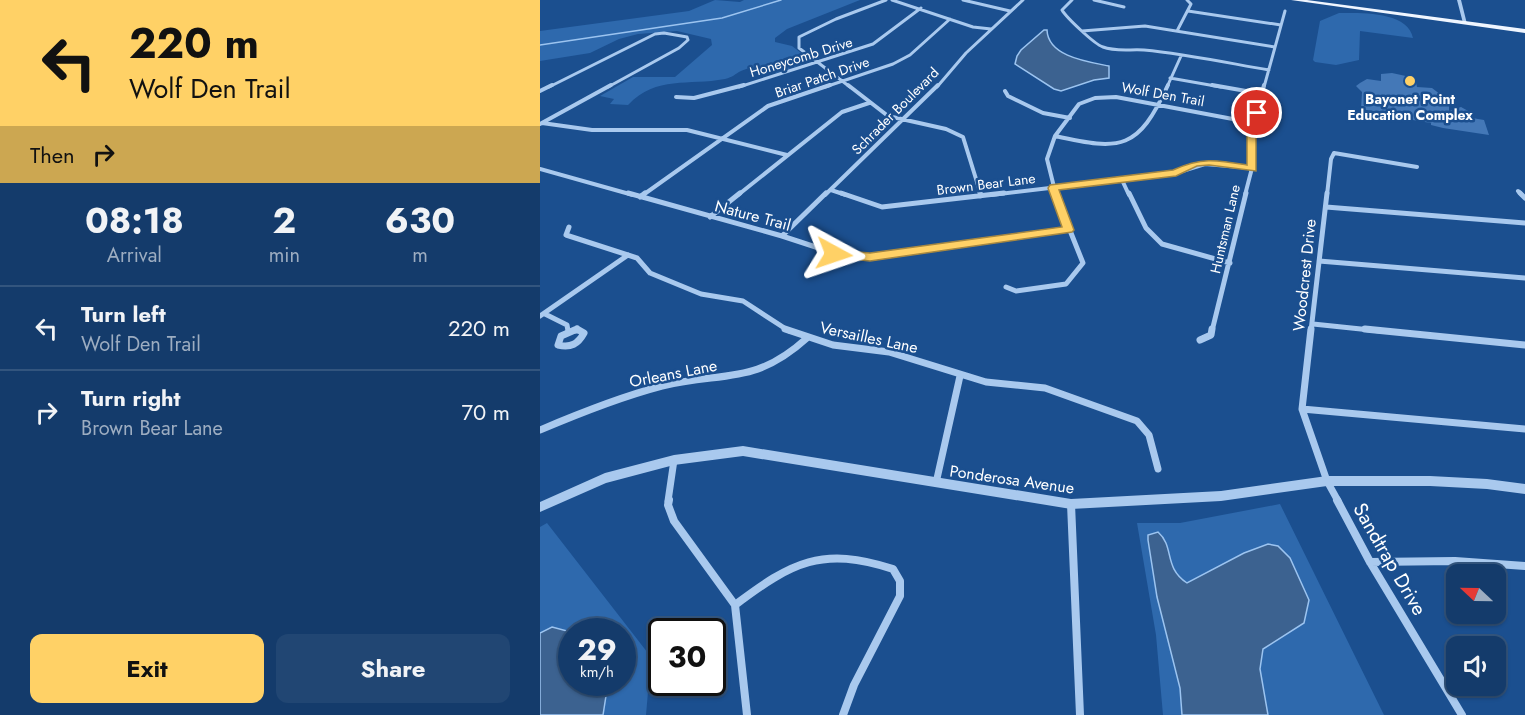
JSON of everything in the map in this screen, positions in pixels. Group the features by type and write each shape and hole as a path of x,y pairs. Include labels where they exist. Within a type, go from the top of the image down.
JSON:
{"main road":[{"path":"1294,0 1464,21"},
{"path":"1322,0 1525,30"}],"street":[{"path":"886,0 836,19 799,37 800,48 888,116 946,129 963,137 981,196"},
{"path":"892,0 973,27 991,29"},
{"path":"963,0 1010,11"},
{"name":"Schrader Boulevard","path":"782,236 936,88 966,53 1023,0"},
{"path":"1071,0 1062,10 1063,13 1091,41 1105,48 1145,50 1269,70"},
{"path":"1094,0 1124,7"},
{"path":"1177,31 1191,4 1187,0"},
{"path":"1459,0 1464,21"},
{"name":"Honeycomb Drive","path":"676,97 694,98 726,91 820,63 873,44 921,8"},
{"path":"1188,11 1281,25"},
{"name":"Huntsman Lane","path":"1200,340 1211,335 1252,168 1251,134 1286,11"},
{"name":"Briar Patch Drive","path":"640,197 768,106 893,64 910,55 950,19"},
{"path":"1082,30 1133,25 1275,47"},
{"path":"540,91 647,37 664,33 687,37 688,40 679,48 541,124"},
{"path":"1055,136 1099,145 1129,141 1145,129 1181,56"},
{"path":"1170,78 1263,94"},
{"path":"1005,91 1008,96 1043,112 1070,118"},
{"name":"Wolf Den Trail","path":"1006,287 1016,291 1066,284 1083,263 1053,188 1047,159 1055,136 1079,104 1095,98 1116,97 1254,123"},
{"path":"710,217 842,112 869,103"},
{"path":"541,124 592,130 687,130 787,154"},
{"name":"Woodcrest Drive","path":"1327,481 1302,409 1331,159 1334,153 1417,167"},
{"name":"Brown Bear Lane","path":"831,190 882,207 1176,173 1195,164 1209,162 1252,168"},
{"name":"Nature Trail","path":"540,169 782,236 834,254 870,257 1068,230"},
{"path":"1122,180 1146,228 1162,244 1230,262"},
{"path":"1518,190 1525,198"},
{"path":"1326,207 1525,223"},
{"name":"Versailles Lane","path":"569,227 566,235 637,258 650,273 701,294 743,301 785,329 807,338 833,345 889,352 960,376 986,382 1045,388 1137,421 1149,435 1158,469"},
{"path":"542,315 628,255"},
{"path":"1319,261 1525,278"},
{"path":"542,315 567,325 568,331"},
{"path":"1313,324 1525,345"},
{"name":"Orleans Lane","path":"540,430 625,396 667,385 749,374 773,364 807,338"},
{"path":"936,483 960,376"},
{"path":"1302,409 1525,429"},
{"name":"Ponderosa Avenue","path":"540,507 605,478 674,460 743,451 1071,504 1221,496 1327,481 1430,481 1525,489"},
{"path":"674,460 668,505 674,521 735,605 747,715"},
{"name":"Sandtrap Drive","path":"1327,481 1370,562 1462,715"},
{"path":"1071,504 1080,715"},
{"path":"735,605 767,580 790,567 812,560 848,556 893,569 900,581 900,596 893,614 854,685 843,715"},
{"path":"1370,562 1455,561 1525,566"}],"shaded area":[{"path":"715,0 740,2 744,0 860,0 787,29 775,38 775,42 792,46 809,59 803,64 776,73 769,67 755,67 725,79 662,85 650,89 628,105 610,104 614,99 600,96 633,77 675,77 712,45 711,39 677,31 638,34 619,39 590,53 540,61 540,31 689,11"},
{"path":"1339,13 1382,15 1393,18 1409,29 1413,38 1360,31 1359,60 1336,65 1315,62 1313,60 1320,21"},
{"path":"1044,30 1047,30 1054,46 1071,57 1109,66 1109,78 1094,80 1061,91 1054,89 1015,64 1021,50"},
{"path":"1280,504 1384,715 1163,715 1156,635 1137,523 1180,523"},
{"path":"547,523 621,618 558,618 558,629 552,627 540,633 540,527"},
{"path":"1158,532 1166,544 1175,570 1187,583 1244,553 1268,544 1278,546 1290,558 1309,600 1304,623 1263,649 1260,669 1268,715 1182,715 1180,688 1157,597 1148,540 1148,535"},
{"path":"552,627 558,629 558,696 606,696 603,715 540,715 540,633"},
{"path":"636,638 648,653 646,715 603,715 606,696 636,696"}],"building":[{"path":"1392,73 1415,78 1417,87 1432,88 1449,101 1449,111 1461,107 1470,112 1472,118 1484,120 1489,135 1443,128 1431,125 1431,123 1401,118 1401,122 1384,119 1384,113 1361,109 1362,92 1356,86 1367,79 1381,81 1381,74"}],"waterway":[{"path":"540,45 722,18 781,0"}],"place":[{"name":"Bayonet Point Education Complex","path":"1410,81"}],"route":[{"path":"834,254 870,257 1068,230 1053,188 1176,173 1195,164 1209,162 1252,168 1251,134 1257,113"}]}
